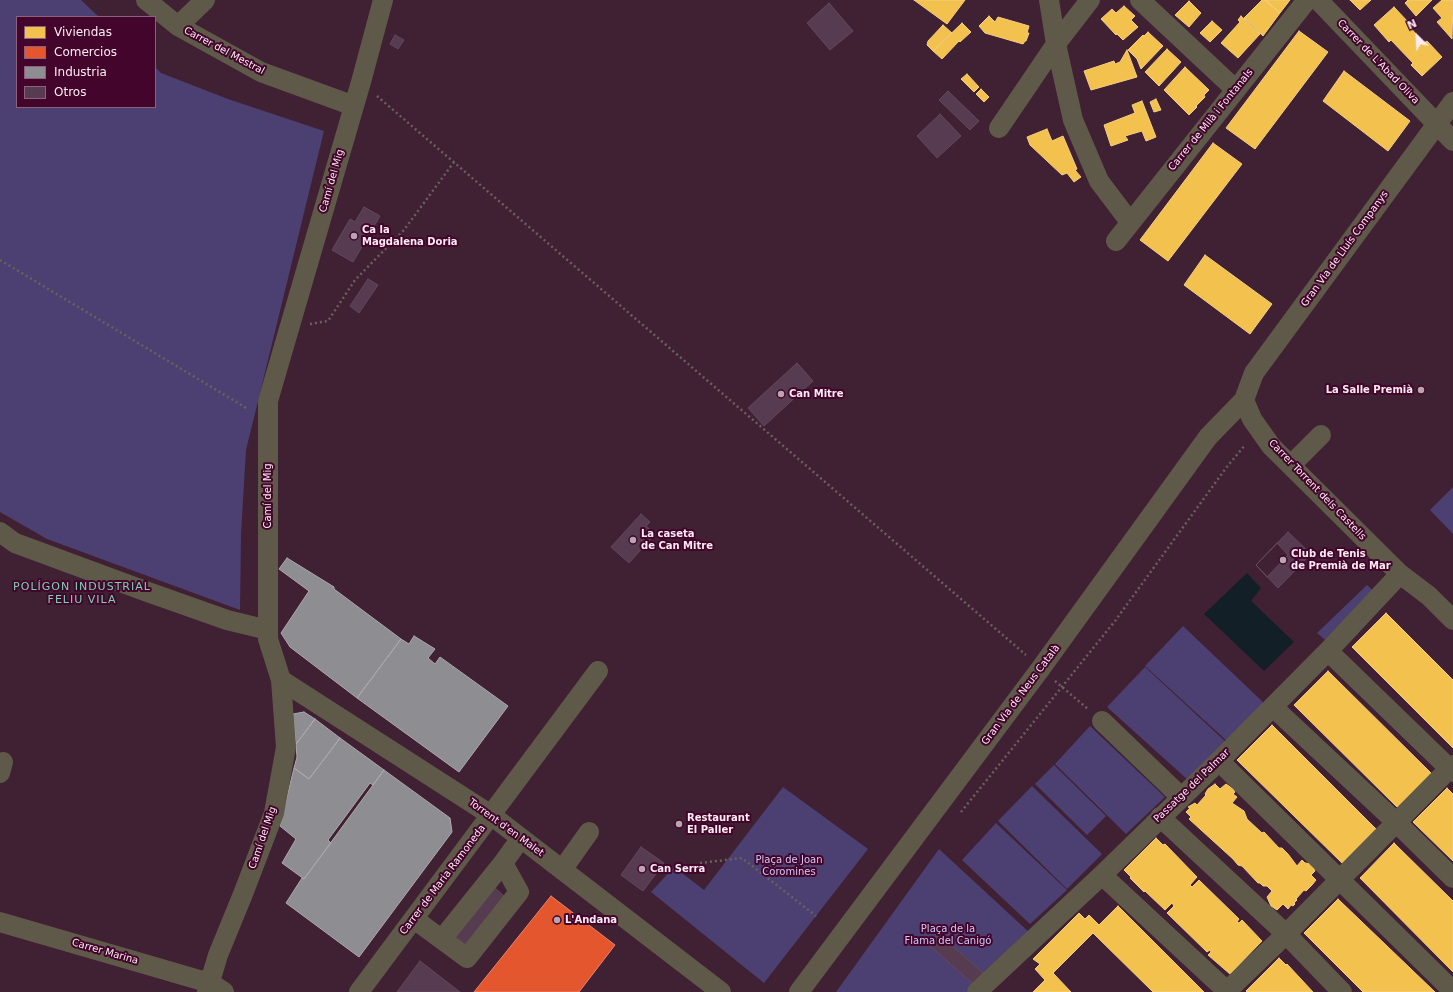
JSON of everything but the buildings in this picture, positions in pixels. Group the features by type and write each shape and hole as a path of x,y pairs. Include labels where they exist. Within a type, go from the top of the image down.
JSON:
{"street":[{"name":"Carrer del Mestral","path":"146,0 178,26 261,72 354,106"},
{"path":"178,26 205,0"},
{"name":"Camí del Mig","path":"214,989 218,955 274,813 286,747 281,680 268,639 268,401 384,0"},
{"path":"1049,0 1056,44 1073,120 1100,181 1130,222"},
{"path":"999,128 1056,44 1090,0"},
{"path":"1140,0 1236,90"},
{"name":"Carrer de Milà i Fontanals","path":"1116,241 1307,0"},
{"name":"Carrer de L'Abad Oliva","path":"1318,0 1437,124"},
{"name":"Gran Via de Lluís Companys","path":"1244,400 1254,373 1453,102"},
{"path":"1437,124 1453,141"},
{"name":"Carrer Torrent dels Castells","path":"1244,400 1252,419 1271,446 1400,574 1429,596 1453,620"},
{"name":"Gran Via de Neus Català","path":"799,992 1041,668 1208,438 1244,400"},
{"path":"1291,466 1321,435"},
{"path":"0,532 15,543 145,591 227,620 268,630"},
{"name":"Passatge del Palmar","path":"990,988 1328,651 1400,574"},
{"path":"1102,875 1227,992 1286,934 1452,768 1328,651"},
{"name":"Carrer de Maria Ramoneda","path":"359,992 598,671"},
{"name":"Torrent d'en Malet","path":"281,680 492,815 721,992"},
{"path":"1272,707 1397,823 1453,878"},
{"path":"1102,721 1181,797"},
{"path":"1219,761 1453,991"},
{"path":"1160,817 1286,934 1342,992"},
{"path":"562,870 589,832"},
{"path":"442,939 503,863 521,838"},
{"path":"414,919 467,958 519,892 503,863"},
{"path":"469,905 494,923"},
{"path":"469,905 494,923"},
{"name":"Carrer Marina","path":"0,922 214,989"}],"path":[{"path":"361,82 1102,721"},
{"path":"290,328 328,321 355,280 404,230 454,162"},
{"path":"0,260 268,421"},
{"path":"957,817 1115,621 1226,468 1245,445"},
{"path":"700,863 742,858 816,916"}],"green space":[{"path":"0,0 81,0 98,16 16,16 16,108 156,108 156,68 161,73 228,99 324,131 246,450 241,534 240,610 47,539 0,512"},
{"path":"1453,487 1453,534 1430,510"},
{"path":"1367,585 1381,598 1331,645 1317,633"},
{"path":"1183,626 1265,704 1228,742 1145,666"},
{"path":"1145,667 1227,743 1188,780 1107,707"},
{"path":"1090,726 1165,797 1126,834 1055,764"},
{"path":"1054,765 1106,816 1087,835 1035,784"},
{"path":"1032,786 1102,854 1067,889 998,821"},
{"name":"Plaça de Joan Coromines","path":"783,787 868,849 764,983 651,892 674,867 704,890"},
{"path":"996,823 1067,890 1030,924 962,860"},
{"name":"Plaça de la Flama del Canigó","path":"939,849 1031,934 972,992 836,992"}],"shaded area":[{"path":"1247,573 1261,588 1251,601 1294,642 1264,671 1204,614"}],"place":[{"name":"Ca la Magdalena Doria","path":"354,236"},
{"name":"La Salle Premià","path":"1421,390"},
{"name":"Can Mitre","path":"781,394"},
{"name":"La caseta de Can Mitre","path":"633,540"},
{"name":"Club de Tenis de Premià de Mar","path":"1283,560"},
{"name":"Restaurant El Paller","path":"679,824"},
{"name":"Can Serra","path":"642,869"},
{"name":"L'Andana","path":"557,920"}],"district":[{"name":"POLÍGON INDUSTRIAL FELIU VILA","path":"82,593"}]}
